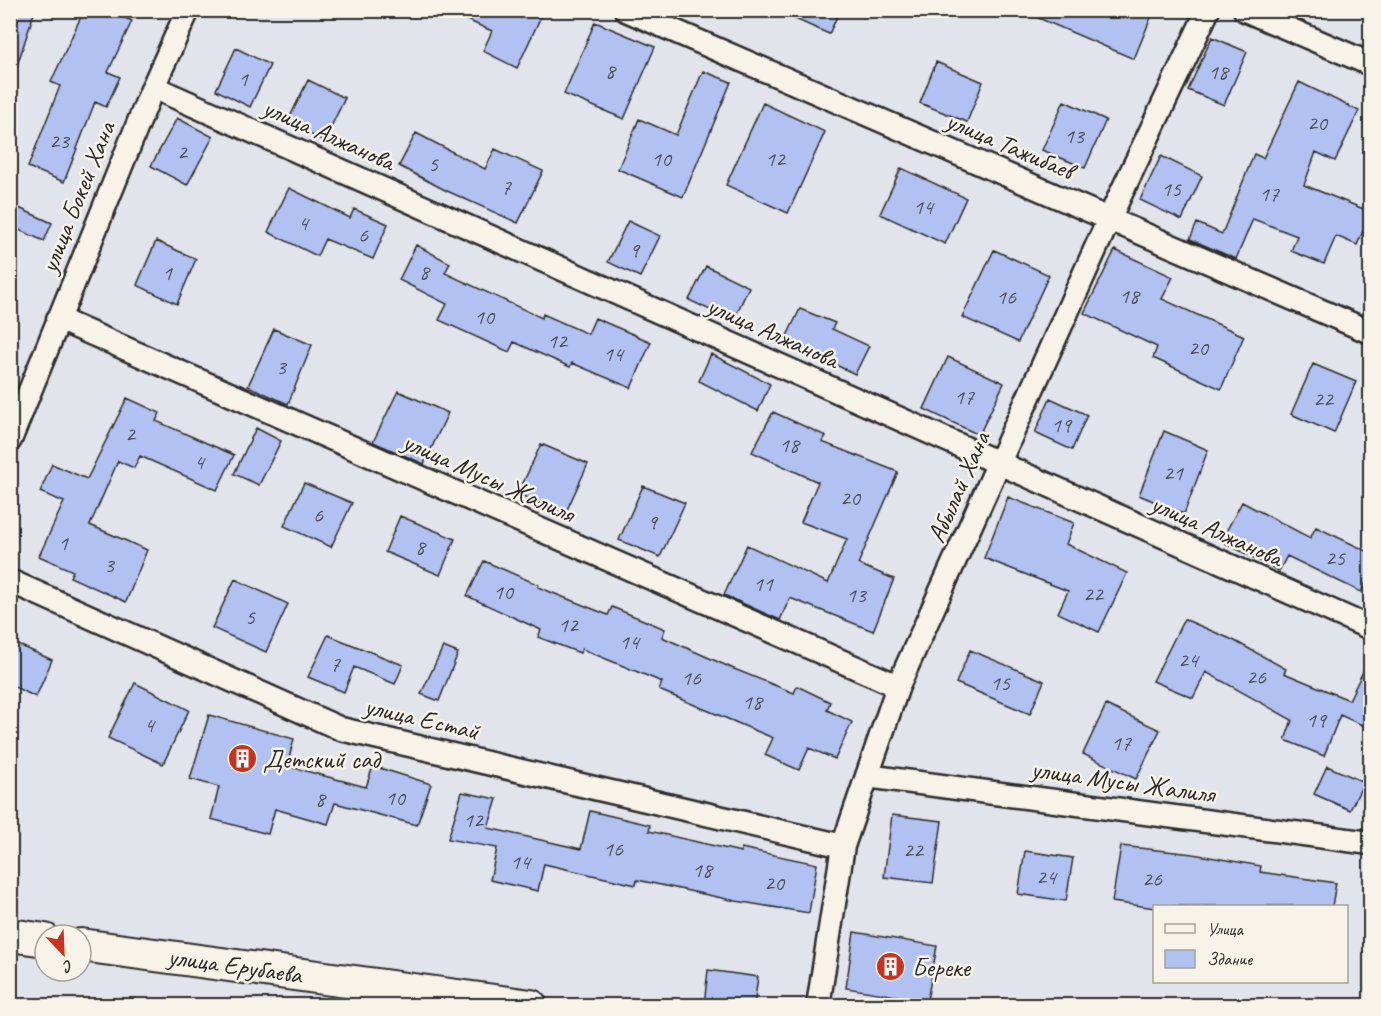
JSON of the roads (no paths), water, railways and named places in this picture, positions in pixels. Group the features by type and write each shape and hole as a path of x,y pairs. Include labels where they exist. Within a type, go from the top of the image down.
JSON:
{"street":[{"name":"улица Бокей Хана","path":"10,440 153,87 188,10"},
{"name":"улица Тажибаев","path":"626,10 1371,332"},
{"name":"Абылай Хана","path":"818,1005 843,846 898,686 1109,219 1208,10"},
{"path":"1245,10 1371,64"},
{"name":"улица Алжанова","path":"153,87 1371,628"},
{"name":"улица Мусы Жалиля","path":"58,319 898,686"},
{"name":"улица Естай","path":"10,581 341,729 843,846"},
{"name":"улица Мусы Жалиля","path":"867,776 1371,843"},
{"path":"10,935 33,938"},
{"name":"улица Ерубаева","path":"93,947 468,1001 531,1005"}],"place":[{"name":"Детский сад","path":"242,759"},
{"name":"Береке","path":"891,967"}]}
